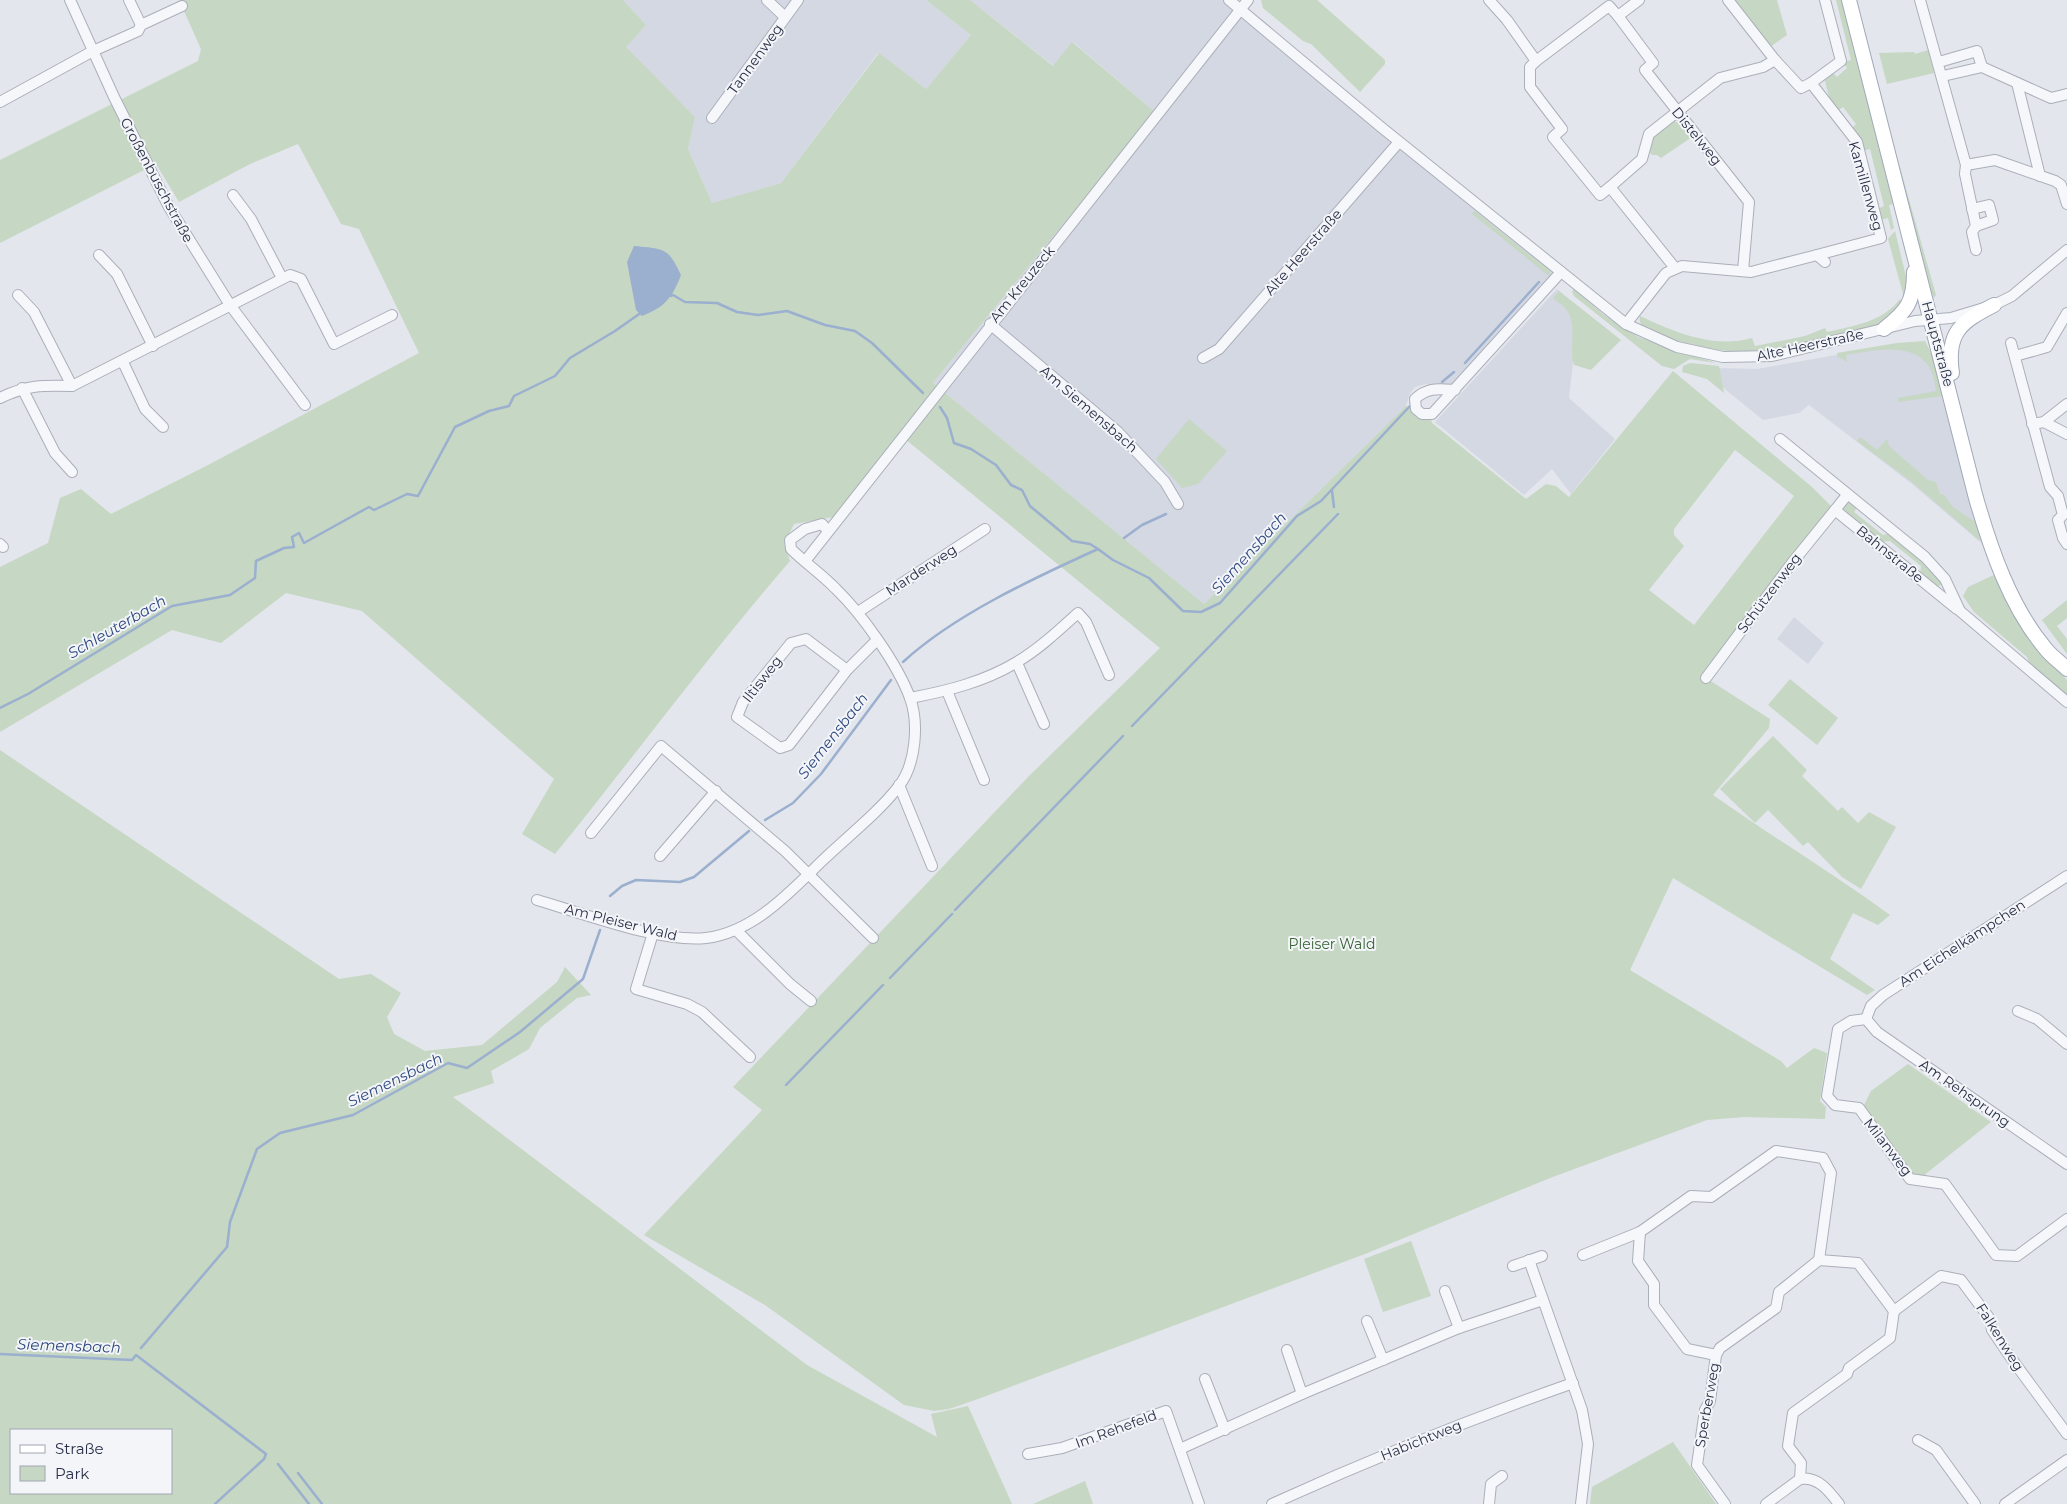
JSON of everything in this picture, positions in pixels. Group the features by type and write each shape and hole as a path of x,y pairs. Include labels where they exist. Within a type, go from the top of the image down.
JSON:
{"main road":[{"name":"Hauptstraße","path":"1849,0 1961,433 1976,498 1994,556 2021,611 2040,641 2067,669"},
{"path":"1884,328 1904,313 1909,304 1914,288 1914,252"},
{"path":"1961,433 1950,362 1954,336 1966,320 1994,305"}],"street":[{"name":"Großenbuschstraße","path":"70,0 165,199 230,305 305,405"},
{"path":"129,0 141,24"},
{"path":"767,0 785,17"},
{"name":"Tannenweg","path":"712,118 798,0"},
{"name":"Alte Heerstraße","path":"1230,0 1399,142 1626,324 1677,347 1723,358 1772,356 1884,328 1931,318 1945,319 1994,305 2022,288 2067,250"},
{"name":"Am Kreuzeck","path":"806,560 990,324 1248,0"},
{"path":"1489,0 1507,20 1536,61"},
{"path":"1639,0 1618,16 1609,6 1530,67 1530,87 1562,129 1553,137 1600,195 1642,160 1649,134 1720,78 1764,67 1775,60"},
{"path":"1728,0 1775,60 1800,88 1811,83 1841,61 1826,0"},
{"path":"1920,0 1932,50 1939,62 1966,165 1965,174 1976,226"},
{"path":"0,102 93,51 138,30 141,24 182,6"},
{"name":"Distelweg","path":"1618,16 1653,63 1645,70 1749,202 1743,271"},
{"path":"1939,62 1978,51 1982,67"},
{"path":"1943,76 1982,67 2051,98 2067,94"},
{"name":"Kamillenweg","path":"1675,268 1682,266 1751,272 1821,259 1881,238 1856,142 1811,83"},
{"path":"2017,83 2040,176"},
{"name":"Alte Heerstraße","path":"1203,358 1219,349 1399,142"},
{"path":"1966,165 1995,160 2040,176 2060,185 2067,204"},
{"path":"1610,186 1675,268 1666,274 1626,324"},
{"path":"234,195 251,219 282,278"},
{"path":"1972,209 1989,205 1994,220 1976,226 1972,232 1976,250"},
{"path":"99,255 117,274 153,346"},
{"path":"1455,390 1561,272"},
{"path":"0,398 22,388 47,385 72,386 123,362 290,275 301,279 334,344 392,316"},
{"path":"18,295 34,312 72,386"},
{"path":"2015,356 2046,347 2067,313"},
{"name":"Am Siemensbach","path":"990,324 1116,431 1165,482 1178,504"},
{"path":"2011,342 2050,487 2058,496 2063,515 2058,520 2067,544"},
{"path":"123,362 145,409 163,427"},
{"path":"22,388 55,453 72,472"},
{"path":"2032,424 2044,422 2067,404"},
{"path":"2044,422 2067,434"},
{"name":"Bahnstraße","path":"1780,439 1936,567 1945,578 1960,611"},
{"path":"1835,510 1847,495"},
{"name":"Bahnstraße","path":"1835,510 1960,611 2067,702"},
{"name":"Schützenweg","path":"1706,678 1792,563 1835,510"},
{"name":"Am Pleiser Wald","path":"536,900 653,933 681,938 704,938 736,930 761,916 807,875 899,786 909,763 914,741 914,713 903,682 858,612 806,560 791,549 790,540 797,533 822,524 828,531"},
{"name":"Marderweg","path":"858,612 985,529"},
{"path":"910,698 947,691 988,677 1017,662 1044,643 1078,614 1086,622 1109,675"},
{"name":"Iltisweg","path":"847,670 806,639 791,643 743,702 737,717 780,748 789,745 847,670 877,640"},
{"path":"1017,662 1044,724"},
{"path":"947,691 984,780"},
{"path":"591,833 661,746 785,851 807,875 873,938"},
{"path":"899,786 932,866"},
{"path":"660,856 716,791"},
{"name":"Am Eichelkämpchen","path":"1866,1019 1871,1006 1883,995 2067,876"},
{"path":"736,930 790,984 811,1002"},
{"path":"653,933 636,989 687,1004 702,1012 750,1056"},
{"path":"2018,1011 2037,1019 2067,1044"},
{"name":"Am Rehsprung","path":"1866,1019 1877,1032 2067,1164"},
{"name":"Milanweg","path":"1866,1019 1851,1021 1838,1029 1827,1096 1835,1105 1859,1108 1910,1179 1945,1184 1996,1255 2017,1256 2067,1219"},
{"path":"1583,1254 1640,1232 1691,1196 1711,1198 1776,1151 1823,1158 1831,1173 1819,1260 1858,1263 1894,1310 1890,1338 1849,1368 1847,1374 1793,1413 1788,1446 1801,1463 1800,1479"},
{"path":"1640,1232 1638,1261 1654,1284 1654,1305 1687,1349 1716,1355"},
{"path":"1513,1266 1542,1256"},
{"path":"1529,1260 1582,1410 1588,1444 1581,1504"},
{"name":"Sperberweg","path":"1725,1504 1697,1466 1705,1410 1710,1401 1716,1355 1720,1348 1776,1308 1778,1292 1819,1260"},
{"name":"Falkenweg","path":"1894,1310 1941,1276 1961,1280 1990,1318 1992,1330 2011,1358 2067,1434"},
{"path":"1445,1291 1459,1328"},
{"path":"1180,1449 1302,1394 1459,1328 1546,1305"},
{"path":"1367,1321 1383,1360"},
{"path":"1286,1350 1302,1394"},
{"path":"1205,1379 1224,1430"},
{"name":"Habichtweg","path":"1272,1504 1430,1436 1573,1383"},
{"name":"Im Rehefeld","path":"1028,1454 1062,1448 1166,1411 1199,1504"},
{"path":"1918,1440 1936,1450 1975,1504"},
{"path":"2004,1504 2067,1460"},
{"path":"1489,1504 1491,1484 1502,1476"},
{"path":"1766,1504 1800,1479 1810,1479 1821,1484 1839,1504"}],"shaded area":[{"path":"623,0 926,0 971,35 926,89 878,53 781,183 712,203 688,149 695,117 625,47 646,25"},
{"path":"970,0 1232,0 1561,272 1455,390 1425,384 1415,387 1410,393 1406,406 1204,604 933,383 1155,112 1073,42 1054,66"},
{"path":"1557,289 1579,309 1569,398 1615,439 1571,494 1552,469 1524,495 1435,422"},
{"path":"1898,344 1932,358 1986,547 1912,484 1809,405 1799,413 1763,420 1721,386 1715,368 1757,369"},
{"path":"1794,617 1824,643 1808,664 1777,639"}],"green space":[{"name":"Pleiser Wald","path":"179,0 623,0 646,25 626,47 695,117 688,149 712,203 781,183 879,53 926,89 971,35 926,0 970,0 1053,66 1072,42 1155,112 933,383 1204,604 1406,406 1430,415 1432,423 1526,499 1546,484 1556,486 1569,497 1673,371 1812,487 1835,510 1706,678 1770,719 1769,728 1713,795 1890,915 1878,925 1853,913 1830,959 1875,990 1867,995 1673,878 1630,970 1781,1061 1787,1068 1814,1048 1827,1053 1820,1101 1826,1107 1825,1119 1745,1117 1707,1120 1550,1178 1365,1254 978,1399 949,1409 934,1411 904,1405 765,1305 644,1235 762,1110 733,1087 1029,776 1160,648 899,434 833,517 794,524 784,544 790,561 730,633 555,854 522,834 554,779 362,611 286,593 221,643 172,630 0,732 0,567 48,543 60,498 81,489 111,514 210,464 419,353 359,229 341,224 298,144 250,164 179,202 156,164 0,243 0,160 198,61 201,49","holes":["627,262 673,295 632,281","1735,450 1794,496 1694,625 1649,590 1684,546 1674,535 1674,529"]},
{"path":"1261,0 1317,0 1385,60 1385,64 1360,92 1311,44 1303,41 1263,8"},
{"path":"1733,0 1777,0 1787,35 1770,47"},
{"path":"1836,0 1843,0 1893,204 1889,205 1894,228 1891,230 1888,218 1880,220 1877,209 1884,206 1870,149 1862,151 1851,129 1856,124 1843,107 1836,112 1831,105 1824,77 1832,72 1837,77 1847,68 1843,62 1851,60"},
{"path":"1928,50 1934,73 1887,84 1879,53 1914,52 1915,54"},
{"path":"1884,111 1936,295 1934,298 1929,287 1895,162"},
{"path":"1672,121 1683,123 1692,137 1661,158 1657,155 1652,155 1648,150 1652,136"},
{"path":"1475,211 1541,264 1545,264 1550,271 1550,277 1471,213"},
{"path":"1895,231 1908,285 1905,301 1888,239"},
{"path":"1574,289 1604,315 1638,337 1716,363 1690,359 1674,369 1662,366 1574,296 1572,291"},
{"path":"1559,291 1621,340 1591,370 1574,365 1572,358 1572,328 1569,314 1553,298"},
{"path":"1900,299 1902,304 1890,316 1864,330 1803,344 1761,350 1741,351 1700,347 1680,342 1649,330 1643,326 1640,320 1640,316 1680,333 1709,340 1738,341 1752,338 1755,346 1805,336 1825,328 1827,332 1867,322 1885,313"},
{"path":"1925,341 1932,355 1943,396 1898,402 1898,398 1936,391 1928,365 1911,353 1901,350 1878,350 1846,355 1847,362 1838,357 1837,353 1897,343"},
{"path":"1690,363 1719,366 1724,393 1707,379 1682,372 1683,366"},
{"path":"1189,419 1227,451 1198,484 1182,488 1156,459"},
{"path":"1860,437 1877,450 1887,439 1889,446 1928,480 1936,482 1940,494 1944,495 1953,507 1977,523 1980,541 1912,482 1857,441"},
{"path":"1850,502 1858,506 1854,512 1883,535 1891,533 1935,570 1942,584 1937,587 1920,575 1921,566 1890,541 1880,542 1843,511 1845,505"},
{"path":"1996,574 2051,663 2067,680 2067,696 2029,662 2027,657 1974,612 1963,596 1968,587"},
{"path":"2067,600 2067,618 2057,626 2067,639 2067,654 2042,620"},
{"path":"1790,679 1838,718 1817,745 1768,705"},
{"path":"1773,736 1807,770 1802,776 1838,811 1842,807 1858,823 1869,812 1896,827 1861,889 1842,877 1808,842 1803,846 1768,810 1755,823 1720,789"},
{"path":"0,750 339,979 371,974 401,993 387,1017 394,1034 425,1051 482,1045 557,982 565,967 591,995 577,998 540,1028 529,1049 491,1071 494,1083 453,1097 807,1365 937,1437 931,1414 968,1406 1012,1504 0,1504"},
{"path":"1908,1064 1991,1122 1923,1176 1911,1173 1863,1107 1871,1091"},
{"path":"1411,1241 1431,1296 1383,1312 1364,1259"},
{"path":"1673,1442 1716,1504 1590,1504 1592,1487"},
{"path":"1085,1481 1093,1504 1033,1504"}],"water":[{"path":"634,246 664,251 672,259 681,275 667,301 657,309 642,316 636,310 627,262"}],"waterway":[{"name":"Siemensbach","path":"1465,363 1539,282"},
{"name":"Schleuterbach","path":"671,296 673,295 685,302 717,303 737,312 758,315 787,311 825,325 855,331 872,343 923,393"},
{"name":"Schleuterbach","path":"0,708 28,694 172,606 230,595 255,578 256,561 284,548 294,547 292,537 299,533 304,543 369,507 374,510 407,494 418,496 455,427 489,411 509,406 514,396 555,376 570,358 642,312"},
{"name":"Siemensbach","path":"1442,382 1454,372"},
{"name":"Siemensbach","path":"903,662 923,645 970,613 1022,585 1098,549 1113,560 1149,578 1183,611 1201,612 1220,603 1297,516 1321,501 1410,406"},
{"name":"Schleuterbach","path":"940,407 947,418 954,443 971,449 996,465 1011,485 1022,490 1030,506 1072,541 1090,544 1098,549"},
{"path":"1332,491 1334,507"},
{"path":"1124,538 1142,525 1166,514"},
{"path":"1132,726 1338,514"},
{"name":"Siemensbach","path":"765,820 793,803 821,774 891,680"},
{"path":"955,910 1123,736"},
{"name":"Siemensbach","path":"610,896 622,886 636,880 680,882 694,877 749,831"},
{"path":"890,978 952,914"},
{"name":"Siemensbach","path":"141,1348 227,1247 230,1222 257,1149 280,1133 353,1115 448,1063 467,1068 520,1032 583,979 600,930"},
{"path":"786,1085 883,985"},
{"path":"0,1354 132,1360 136,1355 266,1454 264,1459 215,1504"},
{"path":"278,1464 309,1504"},
{"path":"298,1473 322,1504"}]}
